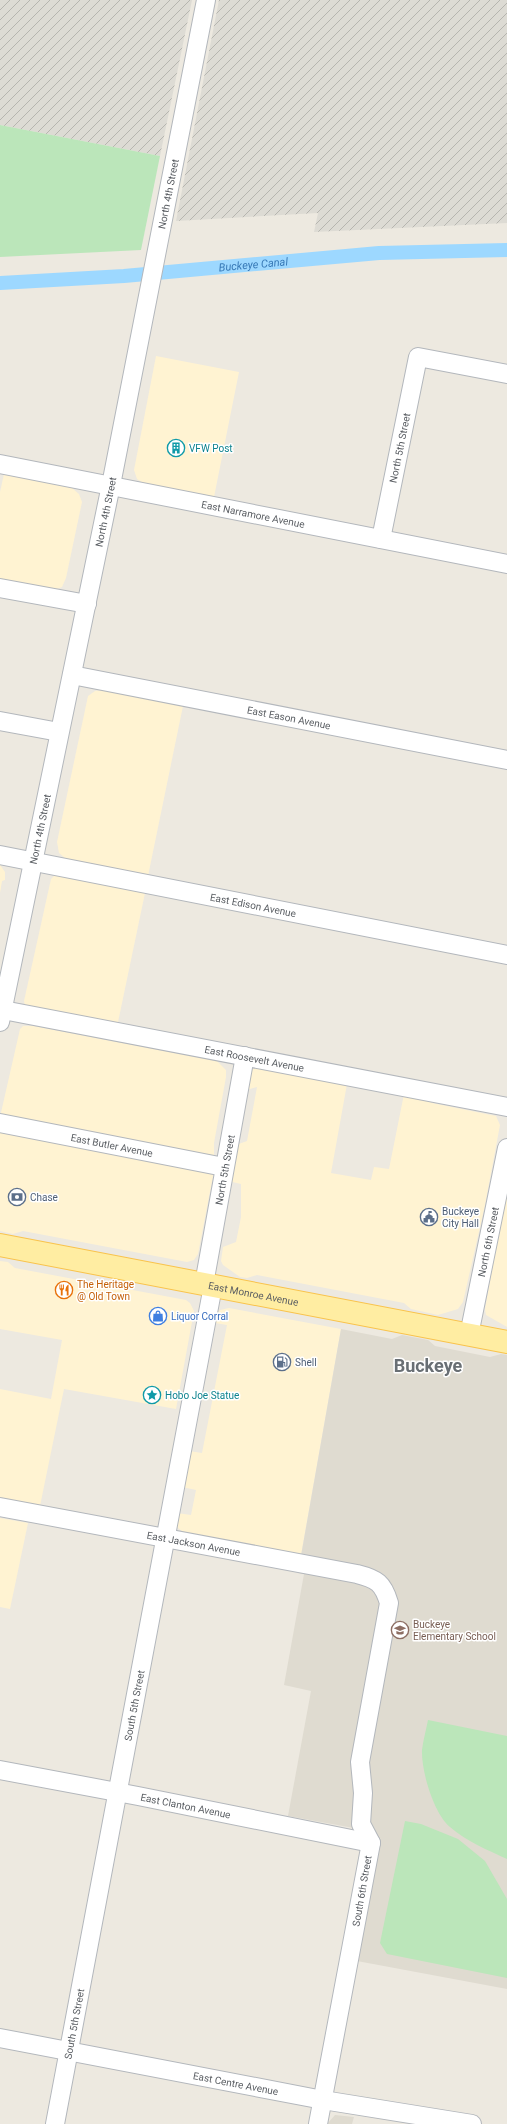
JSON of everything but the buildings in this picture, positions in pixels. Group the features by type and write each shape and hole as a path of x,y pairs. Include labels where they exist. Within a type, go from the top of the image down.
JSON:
{"main road":[{"name":"East Monroe Avenue","path":"0,1245 507,1342"}],"street":[{"name":"North 4th Street","path":"1,1016 4,983 33,862 87,604 206,0"},
{"name":"North 5th Street","path":"381,539 418,357 507,374"},
{"name":"East Narramore Avenue","path":"0,464 507,564"},
{"path":"0,588 87,604"},
{"name":"East Eason Avenue","path":"72,675 507,760"},
{"path":"0,721 59,732"},
{"name":"East Edison Avenue","path":"0,855 507,955"},
{"name":"East Roosevelt Avenue","path":"1,1016 245,1056 507,1107"},
{"name":"North 5th Street","path":"208,1285 224,1167 245,1056"},
{"name":"East Butler Avenue","path":"0,1123 224,1167"},
{"name":"North 6th Street","path":"469,1335 507,1148"},
{"name":"South 5th Street","path":"54,2124 165,1537 208,1285"},
{"name":"East Jackson Avenue","path":"0,1507 357,1574 372,1578 384,1588"},
{"name":"South 6th Street","path":"318,2124 371,1843 361,1824 363,1793 360,1762 389,1603 384,1588"},
{"name":"East Clanton Avenue","path":"0,1770 371,1843"},
{"name":"East Centre Avenue","path":"0,2038 69,2050 323,2100 472,2124"}],"shaded area":[{"path":"0,0 192,0 160,156 0,125"},
{"path":"219,0 507,0 507,223 314,232 318,213 176,221"},
{"path":"156,356 239,372 214,497 143,483 137,479 134,470"},
{"path":"4,474 72,488 79,494 82,502 66,578 62,587 54,590 0,581 0,492"},
{"path":"104,690 183,706 148,876 66,859 59,853 57,842 88,696 95,691"},
{"path":"0,865 5,872 5,880 2,881 0,893"},
{"path":"55,875 145,893 117,1027 25,1005 24,1001 51,879"},
{"path":"23,1026 33,1026 217,1061 226,1070 226,1077 214,1143 214,1159 0,1117 20,1029"},
{"path":"257,1068 347,1084 331,1173 371,1180 374,1167 389,1169 404,1094 419,1097 432,1103 496,1116 500,1125 485,1205 463,1302 458,1309 438,1315 411,1309 404,1303 257,1275 247,1278 240,1277 223,1265 221,1261 223,1247 236,1242 241,1217 241,1184 228,1181 233,1146 247,1141 257,1087 243,1091 250,1070"},
{"path":"0,1131 214,1171 198,1254 194,1260 187,1262 23,1231 13,1234 0,1231"},
{"path":"507,1185 507,1327 486,1315 485,1309"},
{"path":"0,1261 8,1262 15,1268 186,1300 190,1303 194,1311 176,1409 64,1389 40,1506 0,1498 0,1389 51,1399 62,1340 0,1329"},
{"path":"229,1308 341,1329 301,1555 184,1533 177,1527 177,1513 191,1515 196,1490 182,1487 189,1451 202,1453 227,1325 215,1323 217,1314 220,1310"},
{"name":"Buckeye Elementary School","path":"341,1329 392,1339 402,1335 428,1340 435,1346 490,1357 501,1354 507,1355 507,1989 357,1961 370,1831 288,1816 311,1691 284,1685 304,1574 298,1573"},
{"path":"0,1518 28,1523 10,1609 0,1607"},
{"path":"335,2115 354,2117 352,2124 327,2124"}],"green space":[{"path":"0,125 160,156 141,250 0,257"},
{"path":"428,1720 507,1736 507,1859 463,1837 444,1821 430,1792 422,1759 422,1747"},
{"path":"405,1821 421,1824 458,1839 485,1861 507,1899 507,1978 387,1954 380,1943"}],"waterway":[{"name":"Buckeye Canal","path":"0,283 124,276 379,253 507,250"}],"place":[{"name":"VFW Post","path":"176,448"},
{"name":"Chase","path":"17,1197"},
{"name":"Buckeye City Hall","path":"429,1217"},
{"name":"The Heritage @ Old Town","path":"64,1290"},
{"name":"Liquor Corral","path":"158,1316"},
{"name":"Shell","path":"282,1362"},
{"name":"Hobo Joe Statue","path":"152,1395"},
{"name":"Buckeye Elementary School","path":"400,1630"}],"district":[{"name":"Buckeye","path":"428,1365"}]}
